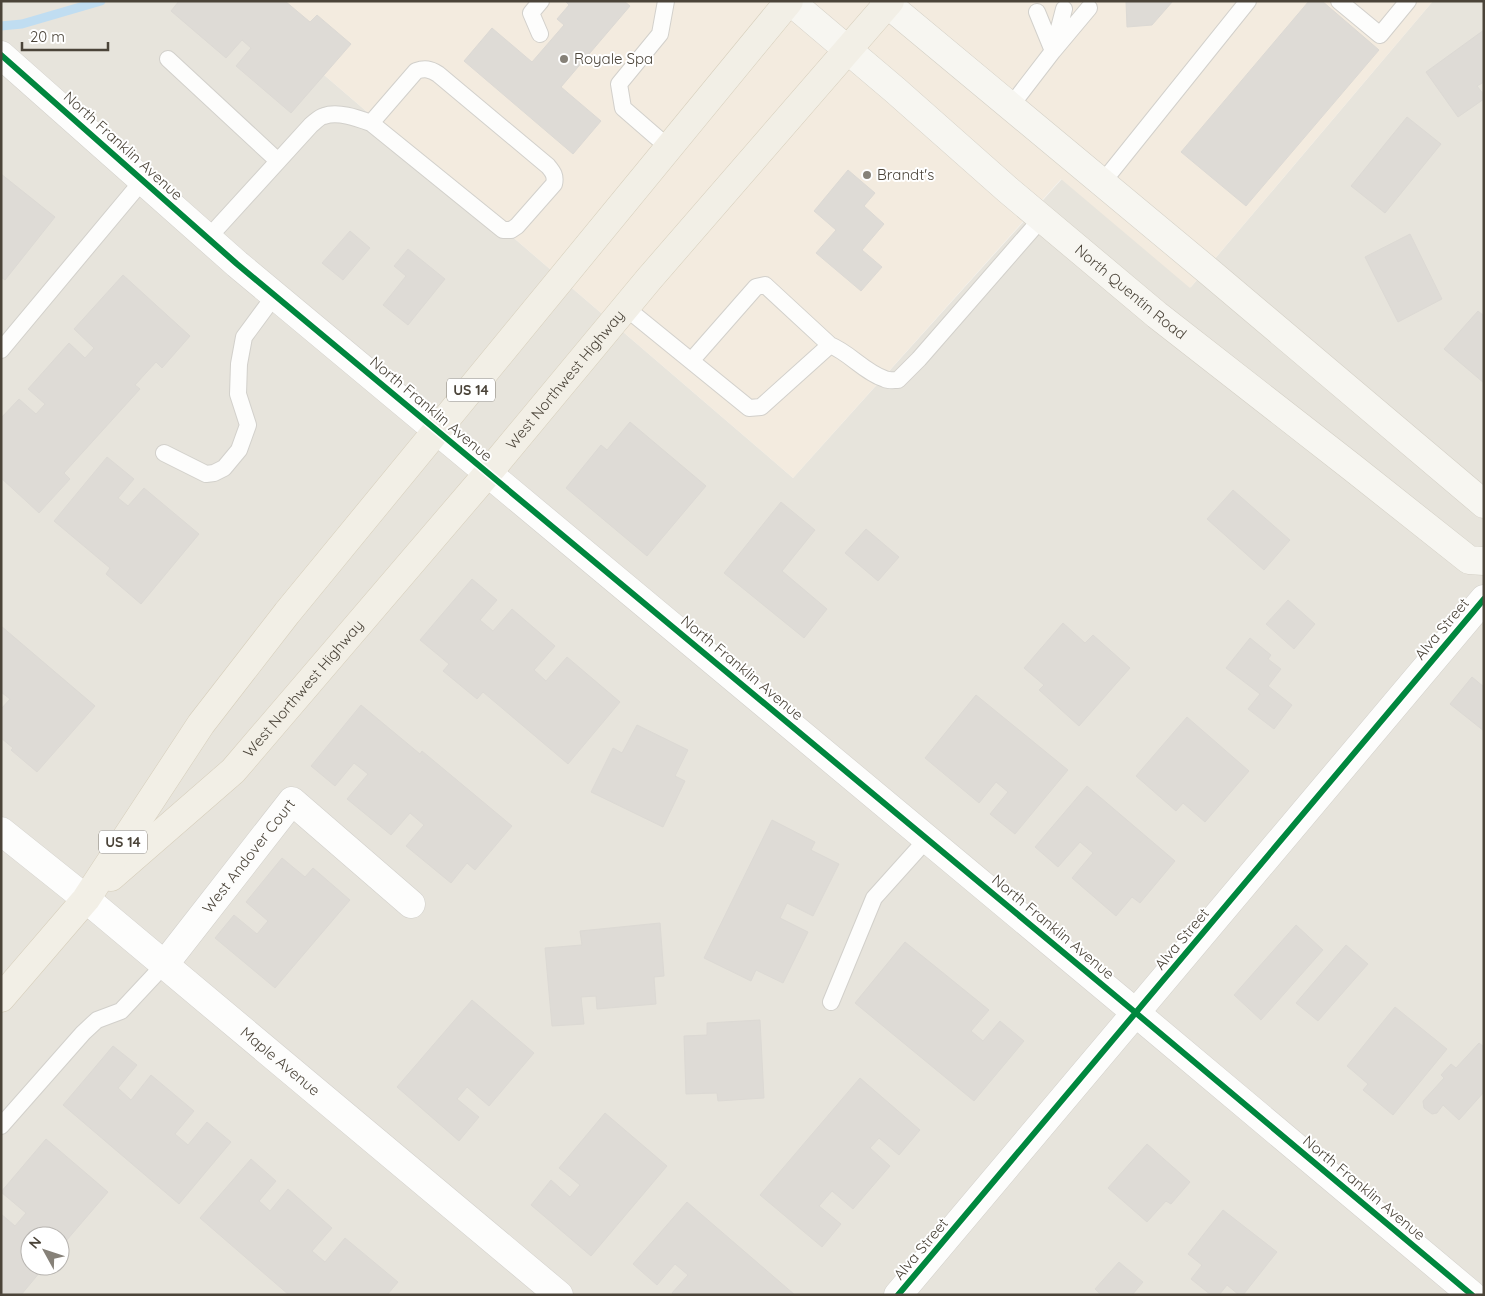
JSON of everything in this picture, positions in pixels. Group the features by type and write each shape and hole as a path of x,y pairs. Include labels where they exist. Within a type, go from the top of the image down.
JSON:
{"main road":[{"name":"West Northwest Highway","path":"1,998 86,899 201,724 287,613 790,1"},
{"name":"North Quentin Road","path":"790,1 1042,218 1157,314 1469,560 1484,561"},
{"name":"West Northwest Highway","path":"86,899 233,771 887,2"},
{"path":"887,2 1484,504"}],"street":[{"name":"North Franklin Avenue","path":"1,55 275,296 1136,1012 1472,1295"},
{"name":"Alva Street","path":"898,1295 1484,598"},
{"name":"West Andover Court","path":"164,965 292,801 410,904"},
{"name":"Maple Avenue","path":"1,831 86,899 559,1295"}],"lane":[{"path":"540,34 531,13 541,1"},
{"path":"666,1 660,34 619,84 623,108 669,148"},
{"path":"1102,183 1248,1"},
{"path":"1339,1 1380,35 1408,1"},
{"path":"1010,107 1089,8"},
{"path":"1053,51 1064,9"},
{"path":"1037,12 1053,51"},
{"path":"168,59 278,161"},
{"path":"208,238 311,125 322,116 331,114 371,123 503,230 511,230 517,226 554,184 556,178 548,166 431,69 423,68 416,70 371,123"},
{"path":"1,350 142,180"},
{"path":"691,361 756,287 765,285 830,344 839,348 867,370 886,380 898,380 919,359 1042,218"},
{"path":"164,454 206,474 214,473 224,468 239,450 248,425 238,394 239,364 244,337 275,296"},
{"path":"626,308 749,408 761,408 830,344"},
{"path":"831,1002 874,898 927,839"},
{"path":"1,1126 83,1033 97,1020 121,1011 164,965"}],"shaded area":[{"path":"1,1 238,1 793,478 1062,179 1191,287 1433,1 1484,1 1484,1295 1,1295"},
{"path":"238,1 1433,1 1190,288 1061,179 793,478"}],"building":[{"path":"179,1 285,1 310,22 317,15 351,44 291,113 236,66 251,48 242,40 226,58 171,11"},
{"path":"565,1 624,1 630,6 561,87 601,121 573,154 464,61 492,28 532,62 564,25 557,19 569,5"},
{"path":"1126,1 1173,1 1152,25 1127,27"},
{"path":"1309,1 1322,1 1379,50 1246,206 1181,152"},
{"path":"1484,30 1484,82 1477,86 1484,95 1484,99 1458,117 1426,72"},
{"path":"1407,117 1441,144 1385,213 1351,186"},
{"path":"848,170 875,193 864,206 884,224 862,250 882,267 861,291 816,253 836,230 814,211"},
{"path":"1,174 55,217 5,280 1,277"},
{"path":"350,231 370,248 343,280 322,263"},
{"path":"1410,234 1442,299 1398,322 1365,257"},
{"path":"408,249 445,279 408,325 383,305 406,276 394,266"},
{"path":"123,275 190,336 162,368 156,362 135,385 140,389 64,473 70,479 39,513 1,478 1,418 19,399 36,414 45,404 28,389 69,343 85,358 94,348 74,329"},
{"path":"1478,311 1484,316 1484,383 1444,349"},
{"path":"630,422 706,486 647,556 566,488 601,445 607,450"},
{"path":"107,457 134,479 118,498 128,506 144,488 199,534 141,604 106,574 110,568 54,521"},
{"path":"1233,490 1290,540 1264,570 1207,519"},
{"path":"781,502 815,530 782,571 827,609 804,638 724,573"},
{"path":"866,529 899,557 878,581 845,553"},
{"path":"472,579 497,600 480,620 493,631 512,609 555,646 534,670 546,681 567,657 620,702 568,764 483,692 477,699 443,671 449,664 420,640"},
{"path":"1288,600 1315,624 1294,649 1266,624"},
{"path":"1063,623 1085,643 1093,635 1130,668 1079,726 1039,690 1044,685 1024,668"},
{"path":"1,626 95,706 37,772 11,750 13,748 1,738 1,709 10,699 1,692"},
{"path":"1250,638 1271,655 1268,659 1281,669 1268,686 1292,705 1274,729 1248,709 1260,694 1226,668"},
{"path":"1472,677 1484,687 1484,731 1450,704"},
{"path":"976,695 1068,770 1015,834 990,814 1008,792 996,782 979,803 925,758"},
{"path":"361,705 420,754 422,751 512,826 475,870 467,863 451,883 406,846 424,825 410,813 391,835 347,799 368,774 354,763 335,786 311,766"},
{"path":"1187,717 1249,771 1205,822 1183,803 1176,811 1136,776"},
{"path":"637,725 688,750 675,776 685,781 663,827 591,792 613,748 622,753"},
{"path":"1087,786 1175,861 1140,903 1132,897 1116,916 1072,878 1093,853 1080,842 1058,867 1035,847"},
{"path":"772,820 815,842 811,850 839,864 813,916 787,903 780,918 808,932 783,983 756,970 751,981 704,958"},
{"path":"282,858 305,877 313,868 350,900 275,988 215,938 234,915 257,934 268,921 246,902"},
{"path":"660,923 664,976 654,977 656,1004 597,1009 596,996 581,997 584,1024 552,1026 545,948 582,945 580,931"},
{"path":"1296,925 1323,950 1261,1020 1234,995"},
{"path":"905,942 989,1010 971,1031 983,1041 1000,1021 1024,1041 974,1101 855,1003"},
{"path":"1346,945 1368,964 1318,1021 1296,1003"},
{"path":"472,1000 534,1053 489,1106 467,1087 457,1099 479,1117 459,1141 397,1087"},
{"path":"1395,1007 1447,1049 1393,1115 1363,1090 1368,1084 1347,1066"},
{"path":"760,1020 764,1098 718,1101 717,1093 686,1094 684,1036 707,1035 707,1023"},
{"path":"1479,1043 1484,1047 1484,1092 1459,1120 1443,1105 1437,1113 1432,1114 1424,1108 1423,1101 1444,1078 1441,1075 1451,1064 1456,1068"},
{"path":"113,1046 137,1065 118,1088 131,1100 151,1075 194,1111 175,1134 188,1145 207,1122 231,1142 179,1204 63,1105"},
{"path":"860,1078 920,1130 899,1155 879,1138 870,1148 890,1166 853,1209 832,1191 819,1206 841,1224 822,1247 760,1195"},
{"path":"605,1113 667,1166 591,1256 531,1205 551,1180 570,1197 580,1185 559,1168"},
{"path":"46,1139 108,1192 70,1236 70,1226 20,1226 20,1276 37,1276 21,1295 1,1295 1,1214 15,1226 26,1213 1,1192"},
{"path":"1147,1144 1190,1182 1171,1204 1166,1201 1147,1222 1108,1188"},
{"path":"251,1159 276,1181 259,1201 270,1211 288,1189 332,1228 312,1251 325,1262 345,1238 398,1282 387,1295 289,1295 200,1218"},
{"path":"687,1202 795,1295 674,1295 672,1293 688,1275 675,1264 657,1285 633,1264"},
{"path":"1223,1210 1277,1252 1243,1295 1239,1295 1227,1285 1219,1295 1211,1295 1191,1279 1202,1265 1188,1254"},
{"path":"1119,1262 1143,1282 1132,1295 1101,1295 1095,1289"}],"waterway":[{"path":"1,26 22,24 101,1"}],"cycle path":[{"path":"1,55 237,264 1472,1295"},
{"path":"898,1295 1484,599"}],"place":[{"name":"Royale Spa","path":"564,59"},
{"name":"Brandt's","path":"867,175"}]}
